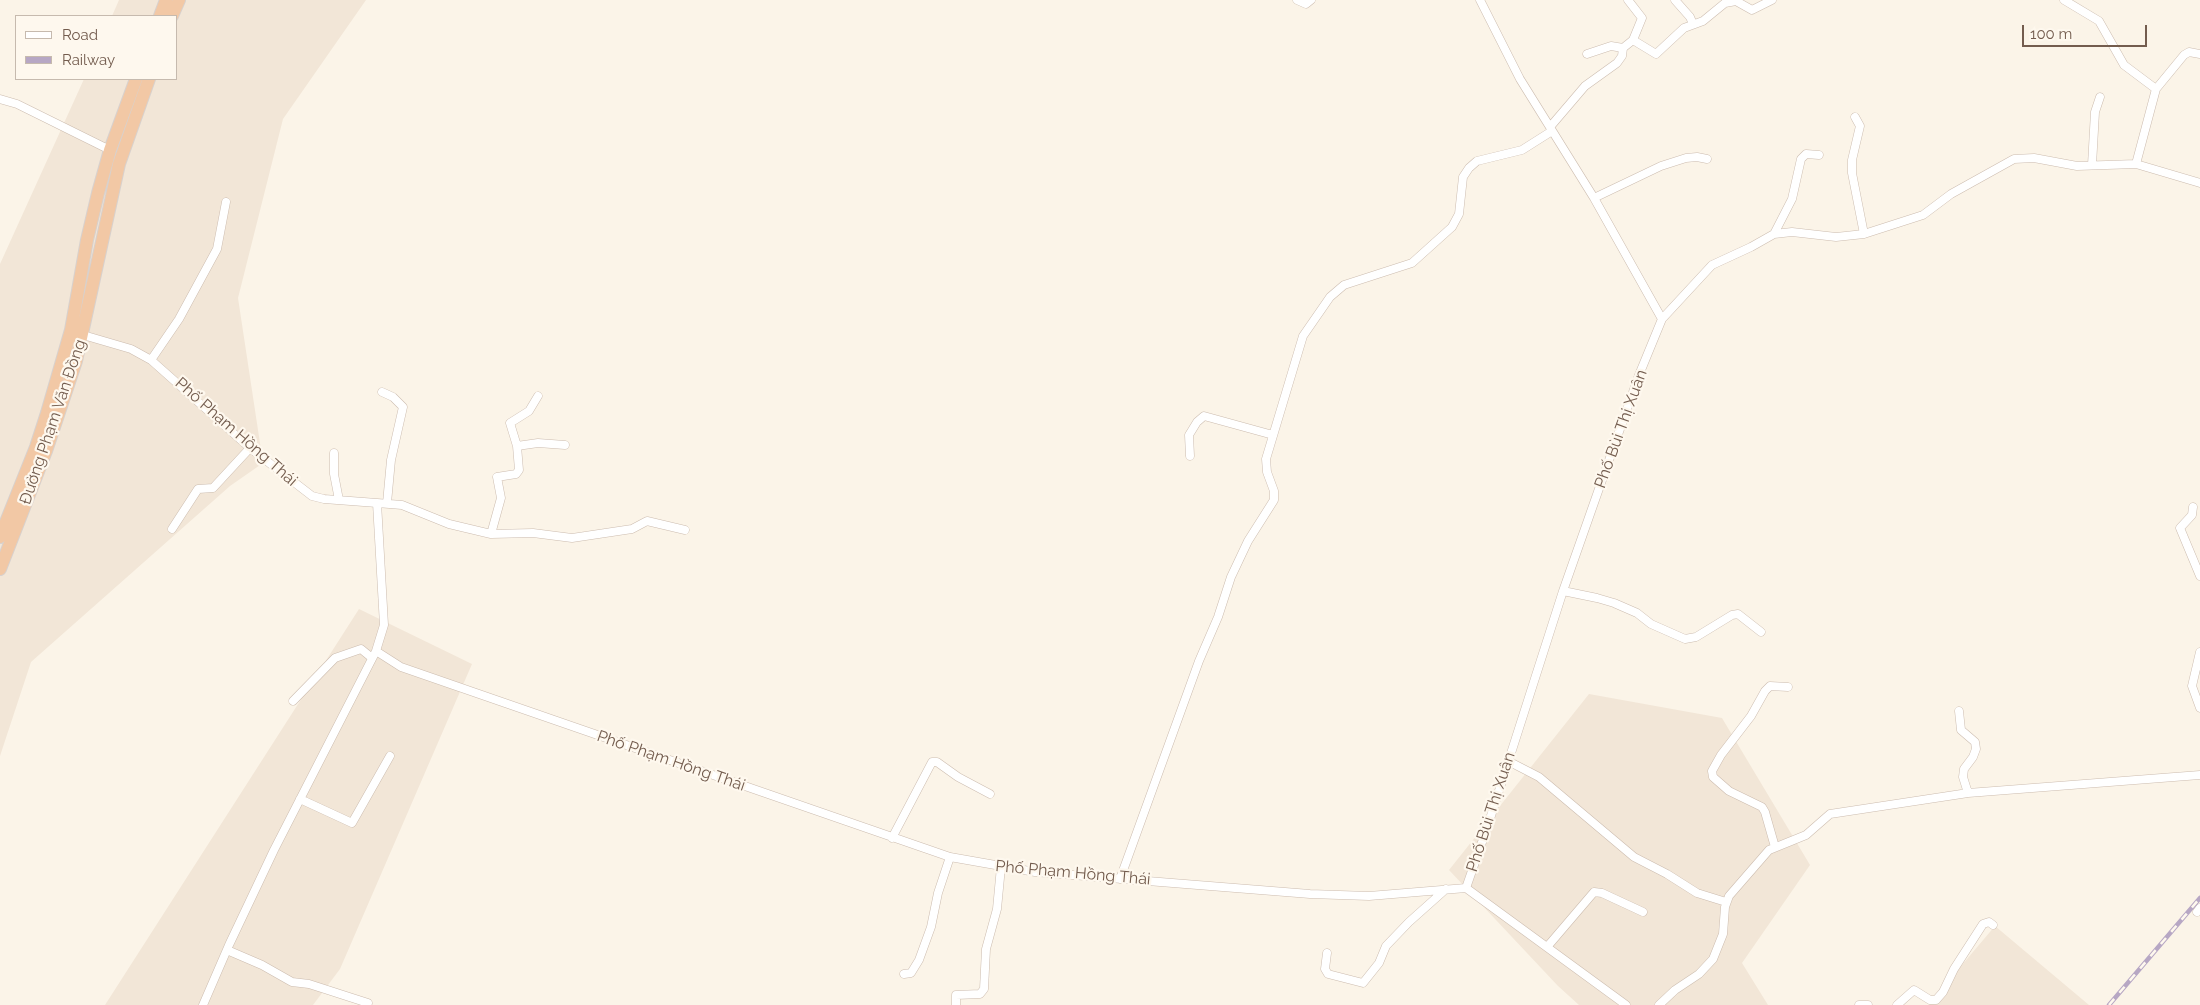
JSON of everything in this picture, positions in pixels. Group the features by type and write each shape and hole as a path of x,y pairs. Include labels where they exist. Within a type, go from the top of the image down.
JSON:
{"highway":[{"path":"160,15 166,0"},
{"path":"172,15 179,0"},
{"path":"116,152 136,80"},
{"path":"116,152 149,80"},
{"name":"Đường Phạm Văn Đồng","path":"0,537 41,449 65,354 86,240 116,152"},
{"name":"Đường Phạm Văn Đồng","path":"0,569 83,335 116,152"},
{"path":"77,296 90,299"}],"street":[{"path":"1297,0 1306,4 1311,0"},
{"path":"1480,0 1520,79 1594,198 1662,319 1712,265 1774,234 1792,232 1836,237 1864,234 1923,215 1951,194 2014,159 2034,158 2068,165 2136,164 2200,183"},
{"path":"1120,879 1218,617 1231,577 1248,540 1274,500 1274,491 1266,466 1298,346 1308,328 1337,290 1353,280 1404,267 1419,258 1456,222 1459,214 1463,177 1469,168 1477,161 1522,150 1551,129 1585,86 1617,63 1622,56 1623,48 1633,40 1642,18 1628,0"},
{"path":"1675,0 1690,17 1693,24"},
{"path":"1633,40 1656,54 1684,28 1703,20 1730,0 1752,10 1772,0"},
{"path":"2064,0 2099,21 2124,65 2156,89"},
{"path":"1587,54 1607,46 1623,48"},
{"path":"2136,164 2156,89 2184,55 2189,52 2200,54"},
{"path":"2092,165 2095,112 2100,97"},
{"path":"0,100 16,104 116,152"},
{"path":"1855,117 1860,126 1852,160 1852,173 1864,234"},
{"path":"1774,234 1792,198 1801,159 1806,154 1819,155"},
{"path":"1594,198 1661,166 1686,158 1697,157 1707,159"},
{"path":"151,360 179,318 217,249 226,202"},
{"name":"Phố Bùi Thị Xuân","path":"1466,888 1563,592 1639,375 1662,319"},
{"name":"Phố Phạm Hồng Thái","path":"83,335 130,349 151,360 250,448 312,496 402,505 462,528 491,534 533,534 572,538 624,530 639,526 647,521 684,530"},
{"path":"382,392 393,397 403,407 391,460 387,503"},
{"path":"491,534 501,498 497,477 518,472 518,446 510,423 529,411 538,396"},
{"path":"1190,456 1189,435 1197,422 1204,416 1273,435"},
{"path":"518,446 538,443 565,445"},
{"path":"172,529 198,489 213,488 250,448"},
{"path":"334,453 334,474 339,500"},
{"path":"203,1005 227,950 300,799 374,654 384,625 377,503"},
{"path":"2193,507 2192,515 2180,528 2200,576"},
{"path":"1563,592 1614,603 1637,613 1651,624 1685,639 1696,637 1732,615 1738,614 1761,632"},
{"name":"Phố Phạm Hồng Thái","path":"293,701 335,658 361,648 402,667 950,857 1036,872 1310,894 1369,896 1466,888"},
{"path":"2200,652 2192,686 2200,708"},
{"path":"1775,847 1762,807 1729,791 1713,777 1712,771 1721,755 1751,716 1765,690 1770,686 1788,687"},
{"path":"1959,711 1962,730 1975,742 1976,749 1974,757 1964,768 1963,777 1968,793"},
{"path":"300,799 352,823 390,756"},
{"path":"892,838 934,761 958,778 990,794"},
{"path":"1508,761 1539,777 1634,857 1673,877 1697,893 1726,902"},
{"path":"1659,1005 1675,990 1699,974 1713,959 1723,934 1726,902 1734,890 1775,847 1806,835 1824,818 1836,812 1968,793 2200,775"},
{"path":"904,974 911,973 920,960 931,927 939,887 950,857"},
{"path":"956,1005 956,995 980,994 984,989 986,949 997,909 1000,867"},
{"path":"1466,888 1626,1005"},
{"path":"1327,953 1326,969 1328,974 1363,983 1379,963 1386,946 1409,922 1446,889"},
{"path":"1547,947 1594,892 1643,912"},
{"path":"1897,1005 1914,990 1930,1000 1936,1000 1943,992 1954,969 1983,924 1989,922 1993,925"},
{"path":"227,950 256,962 292,982 309,984 368,1003"},
{"path":"1859,1005 1868,1005"}],"shaded area":[{"path":"119,0 366,0 283,119 238,298 263,463 230,486 31,662 0,756 0,264 84,80 178,80 178,15 112,15"},
{"path":"359,609 472,664 340,969 313,1005 105,1005"},
{"path":"1589,694 1722,718 1810,865 1742,963 1768,1005 1579,1005 1558,986 1449,870"},
{"path":"1995,926 2089,1005 1928,1005"}],"railway":[{"path":"2109,1005 2200,898"}]}
